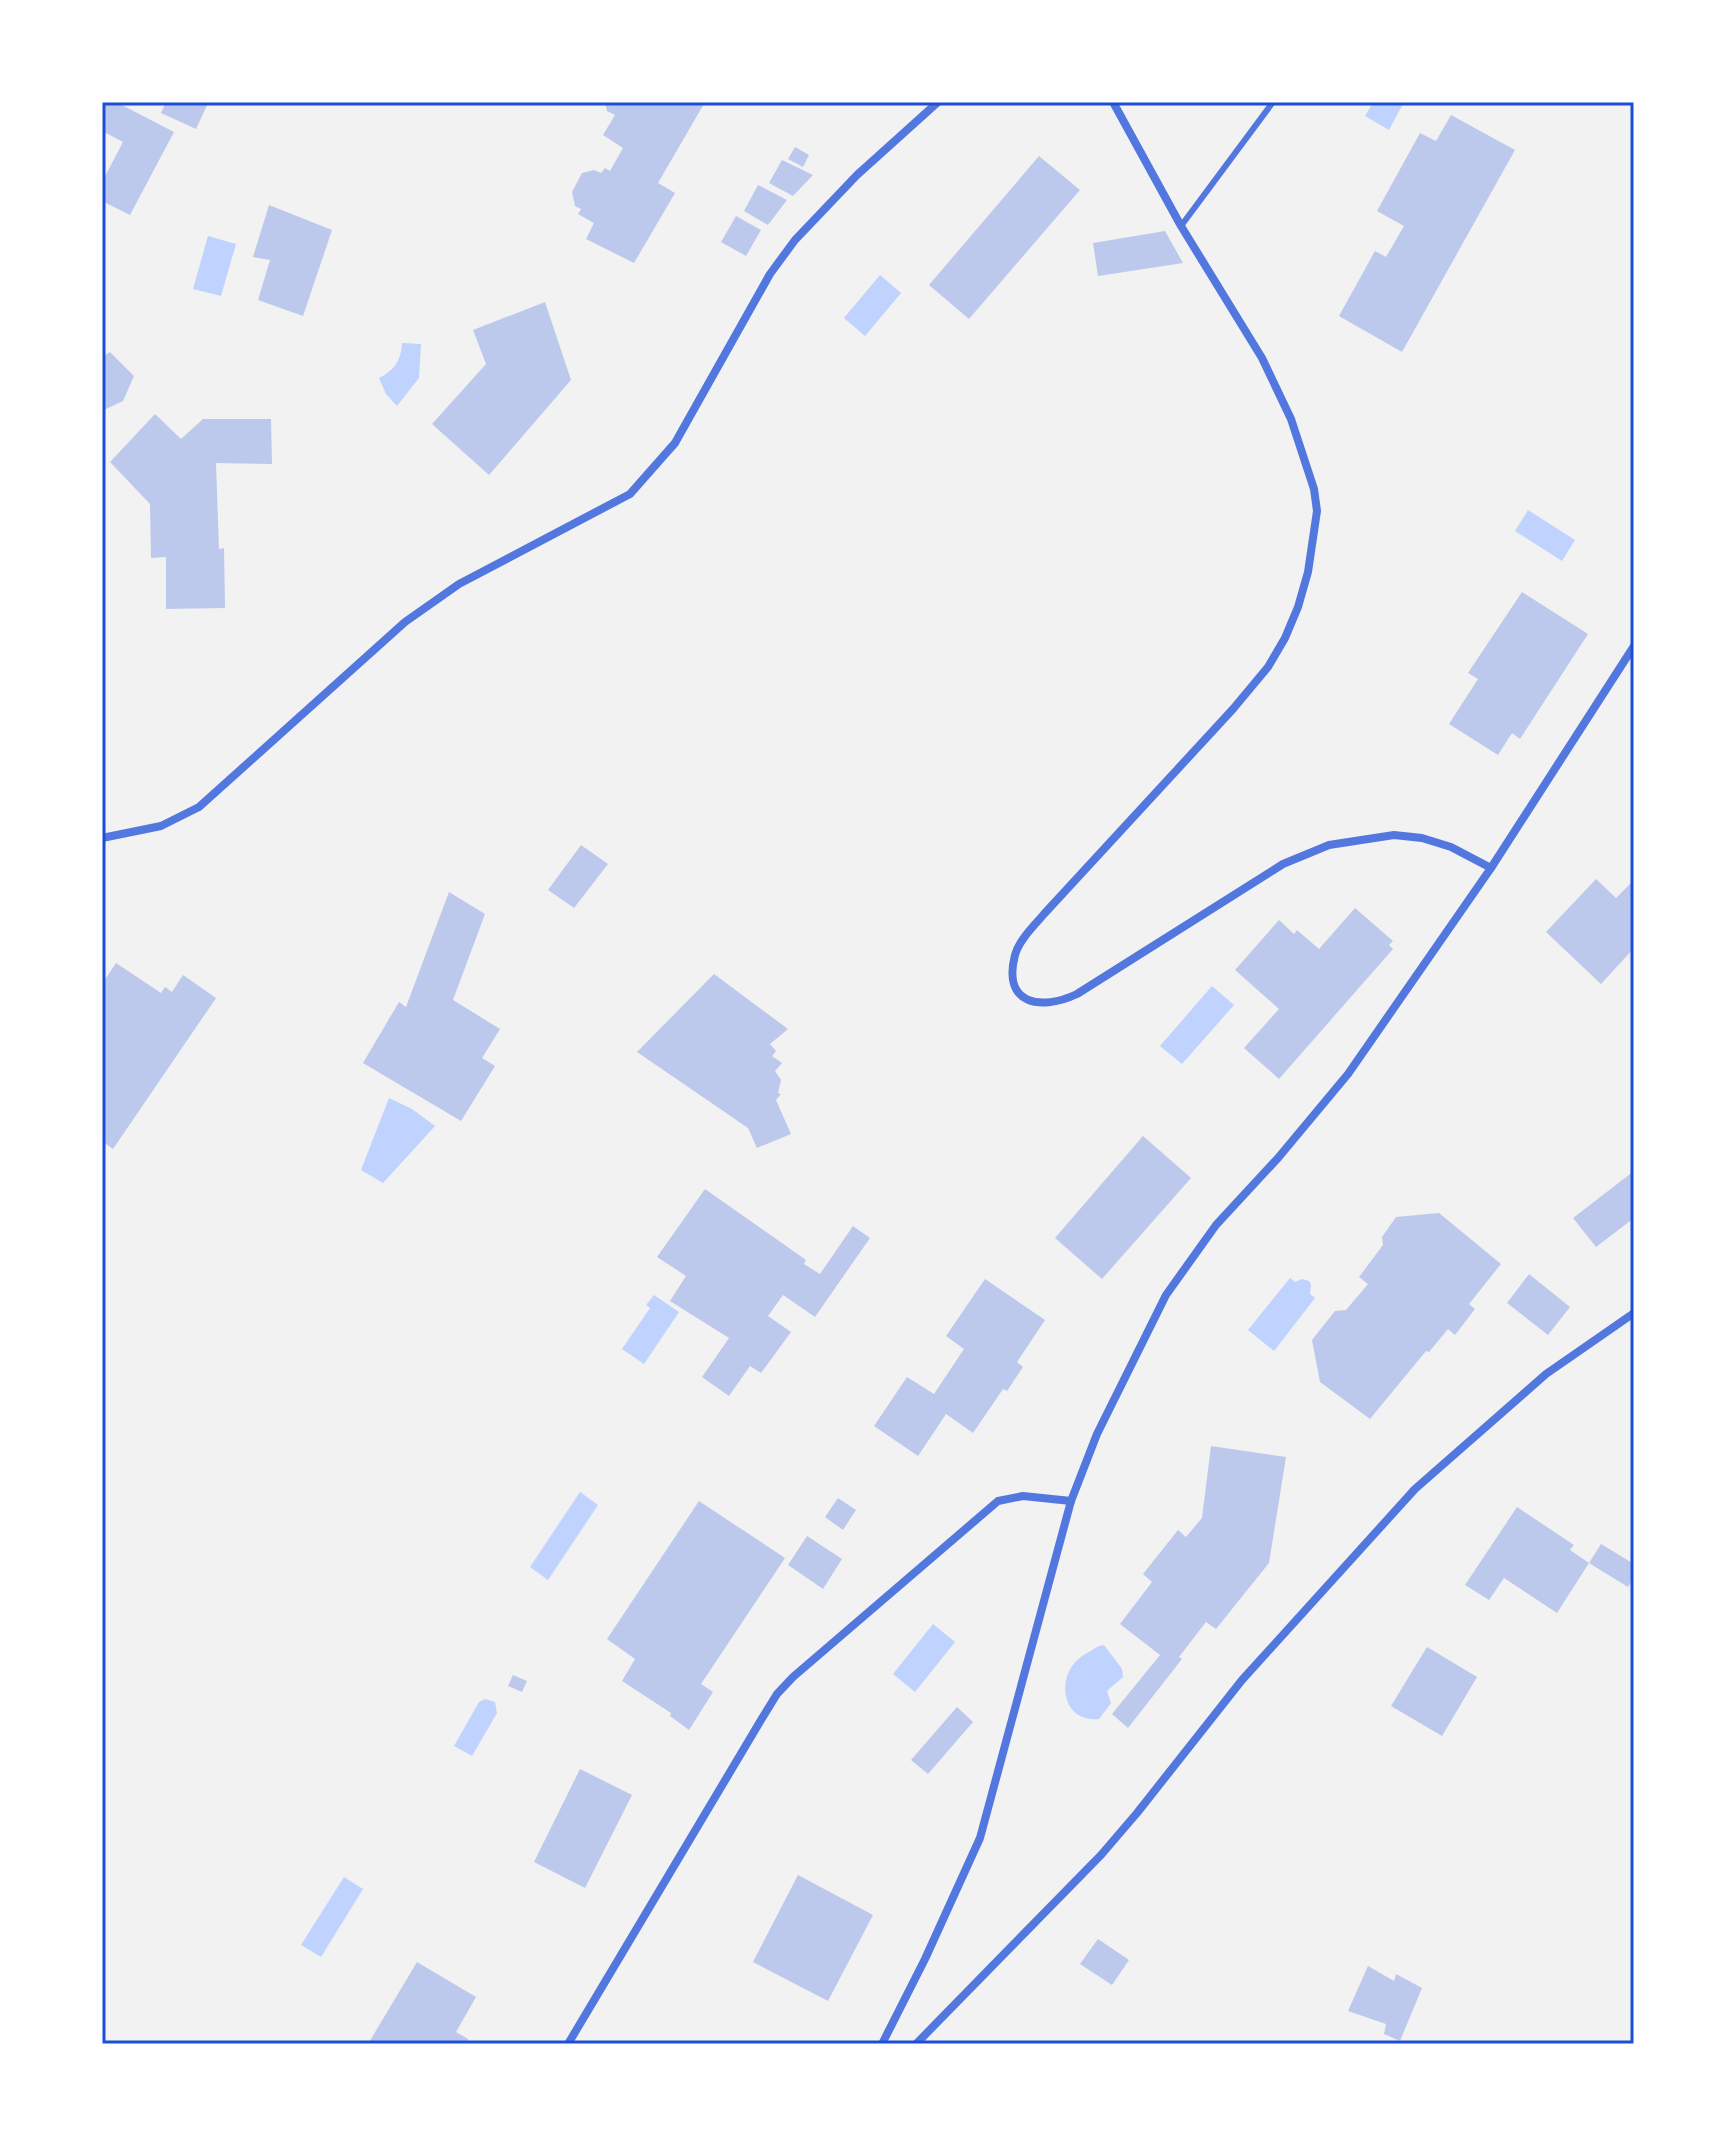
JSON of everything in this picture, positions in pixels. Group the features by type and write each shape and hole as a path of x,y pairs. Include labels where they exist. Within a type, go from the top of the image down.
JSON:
{"street":[{"path":"102,838 161,826 199,807 405,622 459,584 630,494 675,443 770,274 795,240 857,175 938,102"},
{"path":"1113,102 1181,226 1262,358 1291,419 1314,489 1317,511 1308,572 1298,607 1268,667 1044,914 1019,945 1013,967 1013,982 1031,1001 1040,1004 1060,1002 1283,864 1329,845 1394,835 1422,838 1451,847 1491,868"},
{"path":"882,2044 980,1838 1071,1501 1097,1434 1166,1295 1216,1225 1278,1158 1348,1074 1491,868 1634,646"},
{"path":"916,2044 1101,1855 1242,1680 1415,1489 1546,1374 1634,1313"},
{"path":"568,2044 777,1694 998,1501 1036,1496 1071,1501"}],"lane":[{"path":"1181,226 1273,102"}],"water":[{"path":"1373,102 1404,102 1389,130 1365,116"},
{"path":"208,236 236,244 221,296 193,289"},
{"path":"880,275 901,293 865,336 844,318"},
{"path":"402,343 421,344 419,378 397,406 386,394 379,378 396,364"},
{"path":"1528,510 1575,540 1562,561 1515,531"},
{"path":"1212,986 1234,1005 1182,1064 1160,1046"},
{"path":"389,1098 412,1109 435,1126 383,1183 361,1170"},
{"path":"1290,1278 1295,1282 1302,1279 1309,1281 1310,1294 1315,1298 1274,1351 1248,1330"},
{"path":"654,1295 679,1312 644,1364 622,1349 650,1308 646,1305"},
{"path":"580,1492 598,1505 548,1580 530,1567"},
{"path":"933,1624 955,1642 915,1692 893,1674"},
{"path":"1104,1645 1122,1669 1123,1677 1107,1691 1111,1703 1099,1719 1086,1718 1076,1713 1069,1704 1066,1682 1076,1661"},
{"path":"485,1699 495,1702 497,1713 472,1756 454,1746 479,1702"},
{"path":"344,1877 363,1889 321,1957 301,1945"}],"building":[{"path":"102,102 116,102 174,132 130,215 102,201 102,182 123,142 102,131"},
{"path":"166,102 208,103 196,129 161,113"},
{"path":"605,102 705,102 658,183 675,193 634,263 586,239 594,223 578,214 581,209 575,206 572,192 582,173 594,170 601,173 605,168 610,171 623,148 603,135 615,115 607,111"},
{"path":"1451,115 1515,150 1402,352 1339,316 1375,251 1386,257 1404,226 1377,211 1420,133 1436,141"},
{"path":"795,147 809,155 803,167 788,159"},
{"path":"1039,156 1080,190 969,319 929,285"},
{"path":"782,160 813,175 793,196 769,183"},
{"path":"758,185 787,200 768,225 744,211"},
{"path":"269,205 332,230 303,316 258,300 270,260 253,257"},
{"path":"736,216 761,230 746,256 721,242"},
{"path":"1165,231 1183,263 1098,276 1093,243"},
{"path":"545,302 571,380 489,475 432,424 486,364 473,330"},
{"path":"110,352 134,376 123,401 104,410 102,357"},
{"path":"155,414 181,439 203,419 271,419 272,464 216,463 219,549 224,548 225,608 166,609 166,557 151,558 150,504 110,462"},
{"path":"1522,592 1588,634 1520,739 1512,733 1498,755 1449,724 1478,679 1468,673"},
{"path":"581,845 608,864 574,908 548,890"},
{"path":"1596,879 1616,898 1634,880 1634,948 1601,984 1546,932"},
{"path":"449,892 485,914 453,1000 500,1029 482,1058 495,1066 461,1121 363,1063 399,1002 406,1007"},
{"path":"1355,908 1393,941 1389,945 1393,949 1279,1079 1244,1048 1279,1009 1235,970 1279,920 1294,934 1297,930 1319,949"},
{"path":"116,963 161,993 165,987 172,992 183,975 216,998 113,1149 102,1141 102,984"},
{"path":"714,974 788,1029 770,1044 776,1051 772,1056 782,1063 775,1071 781,1080 778,1093 781,1094 776,1100 791,1134 757,1148 748,1128 637,1052"},
{"path":"1143,1136 1191,1178 1102,1279 1055,1238"},
{"path":"1634,1171 1634,1218 1596,1247 1573,1218"},
{"path":"705,1189 806,1260 804,1264 820,1274 853,1226 870,1238 815,1317 783,1295 768,1316 791,1332 761,1373 750,1366 729,1396 702,1377 729,1338 670,1301 686,1276 657,1257"},
{"path":"1439,1213 1501,1264 1469,1304 1475,1309 1455,1335 1448,1329 1370,1419 1320,1382 1312,1340 1335,1311 1346,1310 1368,1284 1359,1277 1383,1245 1382,1237 1396,1217"},
{"path":"1529,1274 1570,1307 1548,1335 1507,1303"},
{"path":"985,1279 1045,1320 1017,1362 1023,1367 1007,1391 1003,1389 973,1433 946,1414 918,1456 874,1426 907,1377 934,1394 964,1349 946,1336"},
{"path":"1211,1446 1286,1457 1269,1563 1216,1629 1206,1622 1179,1657 1182,1659 1128,1728 1112,1714 1160,1655 1120,1624 1152,1582 1143,1574 1178,1530 1186,1537 1202,1518"},
{"path":"838,1498 856,1510 843,1530 825,1517"},
{"path":"699,1501 785,1558 701,1684 713,1692 689,1730 670,1716 671,1713 622,1681 635,1659 607,1639"},
{"path":"1517,1507 1574,1545 1570,1550 1589,1563 1557,1613 1504,1578 1489,1600 1465,1585"},
{"path":"807,1536 842,1559 823,1589 788,1565"},
{"path":"1601,1544 1634,1564 1634,1577 1628,1587 1589,1563"},
{"path":"1427,1647 1477,1677 1442,1736 1391,1706"},
{"path":"513,1675 527,1681 522,1692 508,1686"},
{"path":"957,1707 973,1722 928,1774 911,1760"},
{"path":"580,1769 632,1795 585,1888 534,1862"},
{"path":"798,1875 873,1915 828,2001 753,1962"},
{"path":"1098,1939 1129,1960 1112,1985 1080,1964"},
{"path":"417,1962 476,1997 456,2032 468,2039 466,2044 368,2044"},
{"path":"1368,1966 1394,1981 1396,1974 1422,1988 1400,2041 1384,2034 1386,2024 1348,2011"}]}
